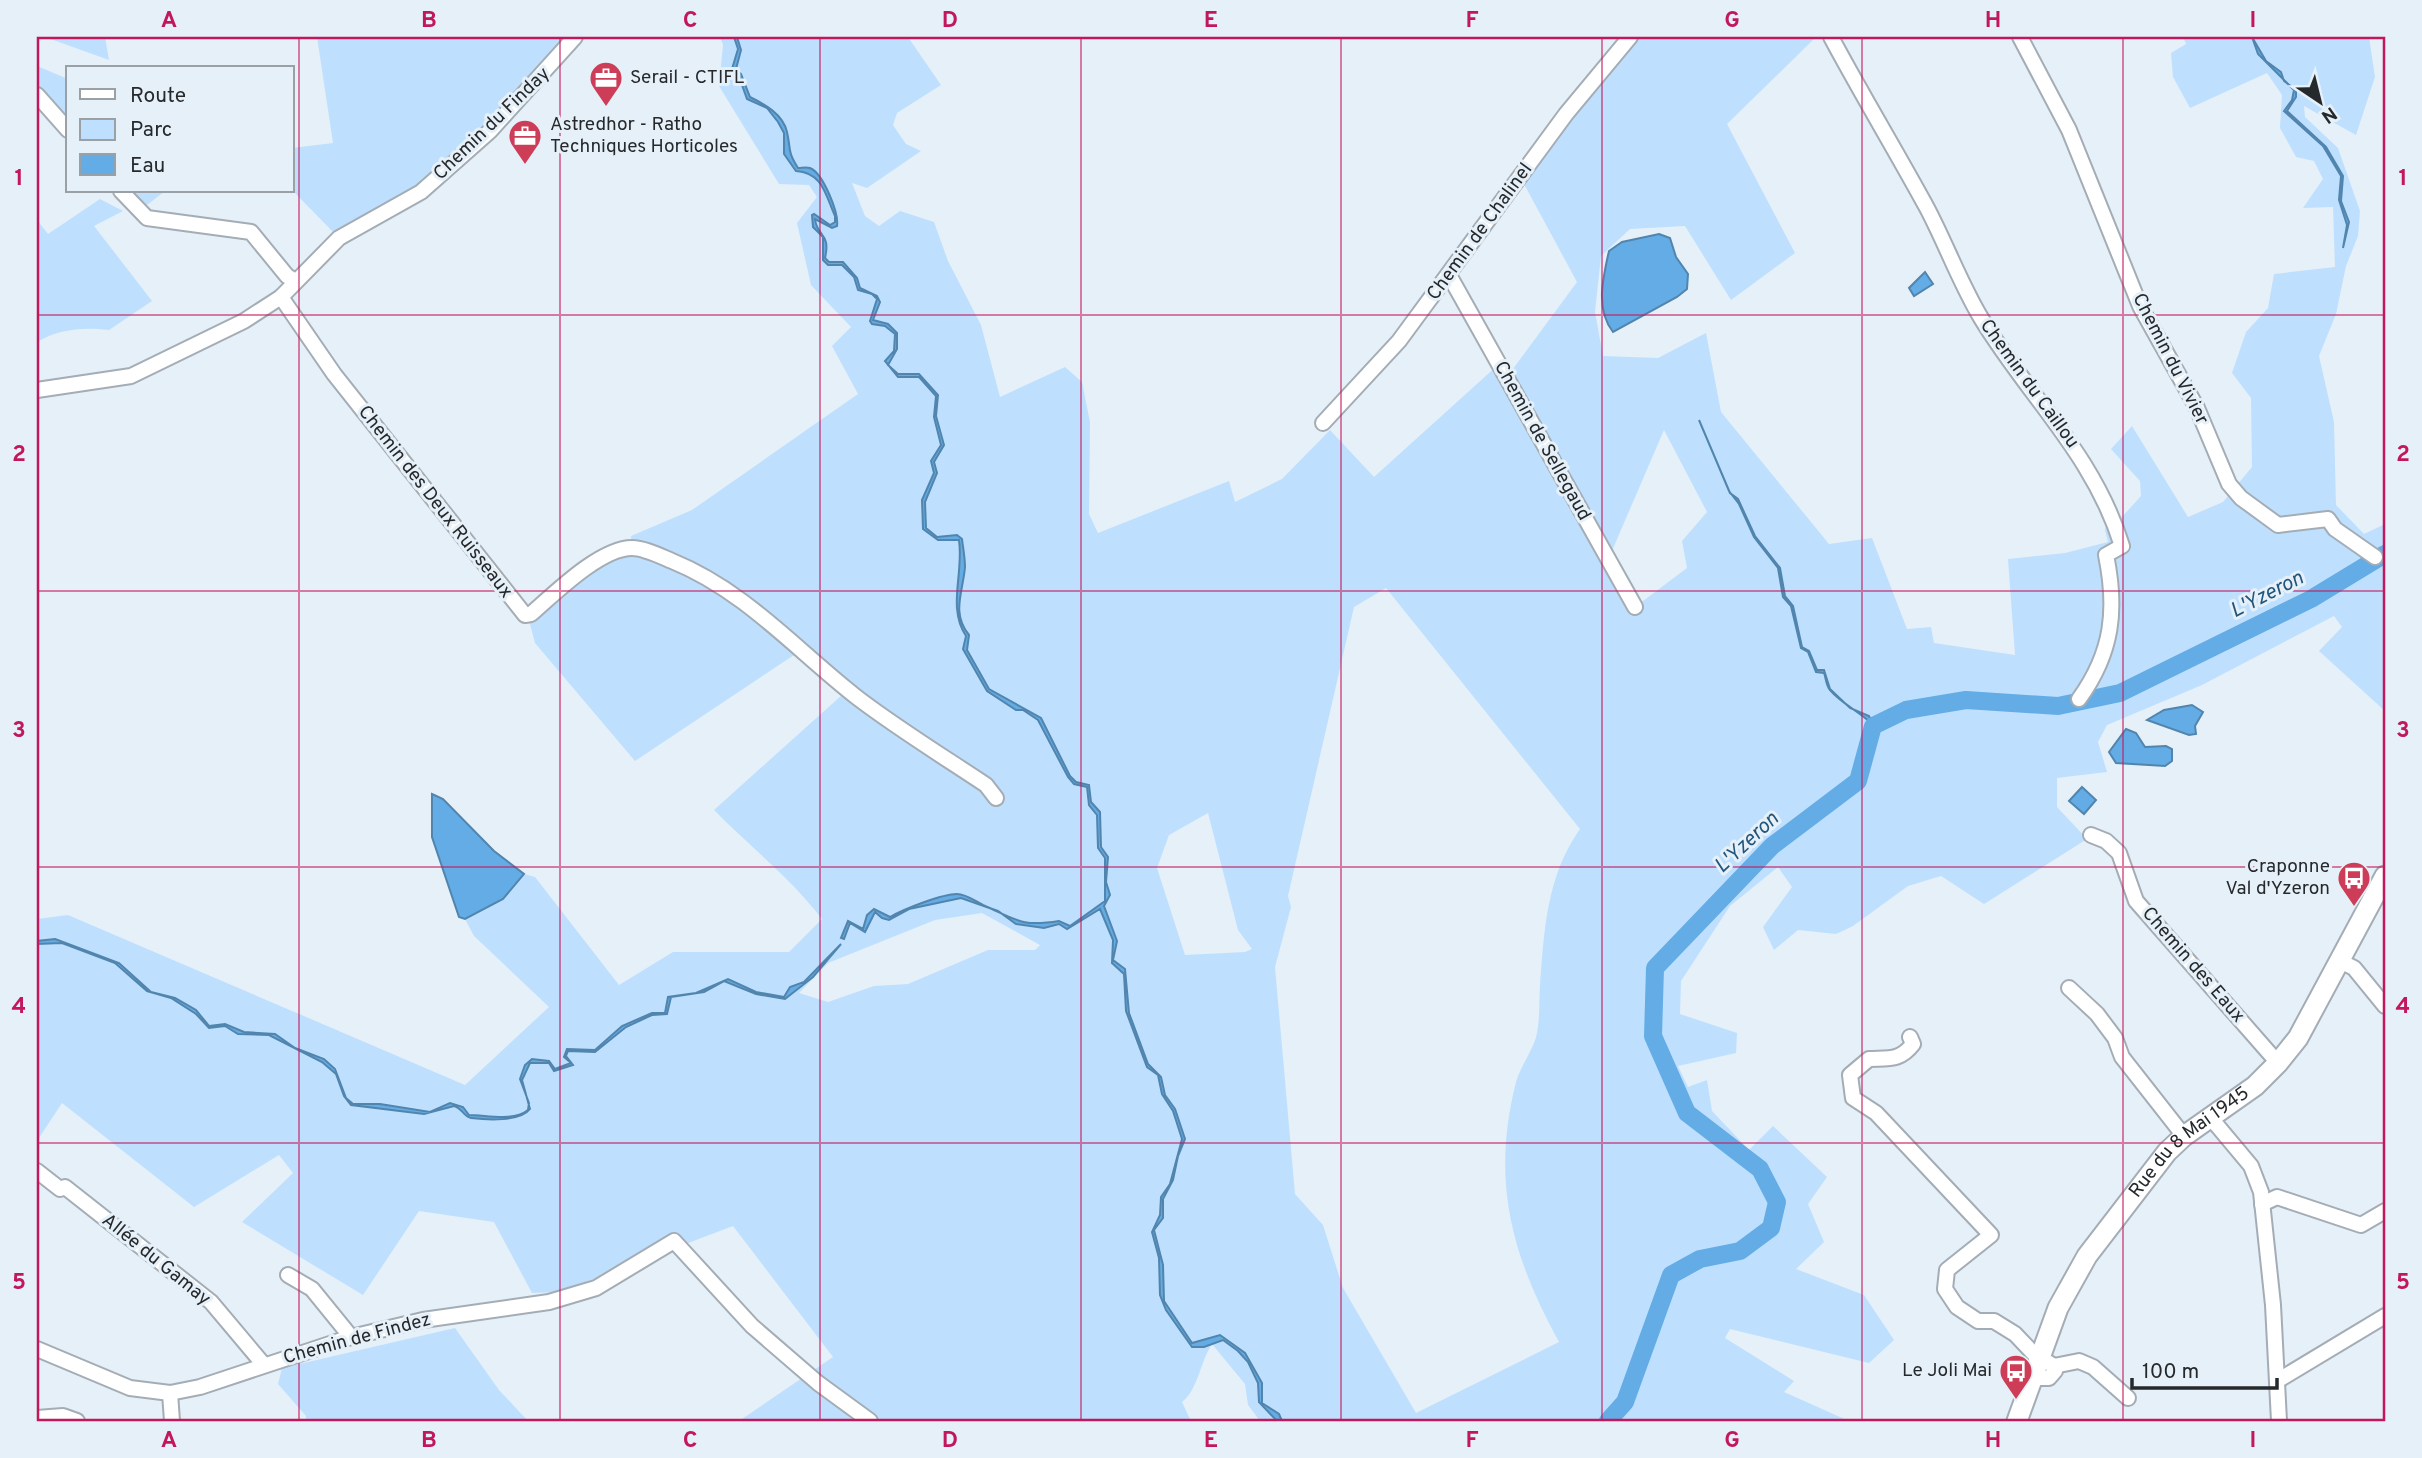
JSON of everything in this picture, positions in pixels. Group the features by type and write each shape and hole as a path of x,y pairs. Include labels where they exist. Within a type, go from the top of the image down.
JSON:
{"main road":[{"name":"Rue du 8 Mai 1945","path":"2017,1421 2033,1378 2047,1361 2058,1308 2087,1256 2149,1173 2184,1136 2255,1086 2298,1038 2385,876"}],"street":[{"name":"Chemin du Finday","path":"37,390 131,376 244,321 281,298 340,238 421,192 490,131 575,37"},
{"name":"Chemin de Chalinel","path":"1323,423 1386,356 1449,275 1566,114 1630,37"},
{"name":"Chemin du Caillou","path":"1832,37 1927,208 1980,316 2014,368 2084,460 2116,527 2122,546 2106,555 2112,587 2112,624 2088,687 2079,699"},
{"name":"Chemin du Vivier","path":"2020,37 2069,130 2140,306 2197,408 2229,484 2241,498 2278,525 2328,519 2334,529 2375,557"},
{"path":"37,95 66,128"},
{"path":"122,192 147,218 251,232 287,276 295,281"},
{"name":"Chemin de Sellegaud","path":"1449,275 1634,607"},
{"name":"Chemin des Deux Ruisseaux","path":"281,298 334,374 525,615 531,614 594,563 616,551 632,548 662,557 692,569 742,600 857,697 986,785 996,797"},
{"name":"Chemin des Eaux","path":"2091,835 2106,841 2119,853 2136,901 2278,1063"},
{"path":"2338,960 2354,968 2385,1006"},
{"path":"2069,988 2097,1014 2115,1038 2122,1057 2184,1136"},
{"path":"1910,1037 1913,1044 1906,1053 1896,1059 1870,1059 1850,1075 1853,1098 1876,1113 1991,1235 1947,1270 1945,1289 1956,1307 1978,1321 1994,1321 2015,1334 2034,1354 2047,1361 2079,1361 2092,1367 2128,1398"},
{"path":"2210,1117 2251,1166 2262,1204 2273,1305 2279,1421"},
{"name":"Allée du Gamay","path":"37,1171 60,1189 65,1187 211,1302 264,1365"},
{"path":"2262,1204 2277,1197 2361,1225 2385,1211"},
{"name":"Chemin de Findez","path":"37,1349 130,1388 170,1393 200,1387 351,1337 423,1320 549,1302 596,1288 674,1241 751,1325 818,1383 870,1421"},
{"path":"288,1275 312,1289 351,1337"},
{"path":"2277,1381 2385,1316"},
{"path":"170,1393 172,1421"},
{"path":"37,1418 63,1416 77,1421"}],"green space":[{"path":"45,37 105,37 109,60"},
{"path":"317,37 568,37 467,147 418,189 336,235 294,192 294,148 333,143"},
{"path":"720,37 908,37 941,85 897,113 893,125 906,144 921,151 867,188 852,183 865,216 879,226 900,211 934,222 948,261 981,325 1000,397 1065,367 1082,382 1090,422 1089,514 1098,533 1229,481 1235,502 1282,479 1330,430 1374,477 1499,364 1507,377 1577,282 1524,184 1599,81 1639,37 1816,37 1727,124 1795,253 1731,300 1685,226 1630,229 1601,256 1595,312 1603,356 1658,358 1706,333 1721,412 1829,544 1872,538 1907,629 1931,627 1934,643 2015,655 2008,559 2065,553 2108,542 2105,530 2107,518 2121,518 2141,496 2140,481 2111,449 2132,426 2188,517 2223,502 2252,467 2251,398 2232,373 2246,332 2268,308 2274,274 2335,267 2333,207 2303,208 2323,179 2314,161 2296,157 2280,128 2282,95 2267,73 2190,108 2173,77 2171,53 2186,44 2183,37 2369,37 2375,77 2356,135 2304,106 2305,117 2338,148 2360,211 2358,236 2346,266 2336,314 2319,356 2334,422 2336,505 2364,534 2385,524 2385,711 2319,651 2342,627 2334,616 2202,685 2107,725 2098,742 2107,772 2057,778 2057,807 2087,839 1984,904 1941,876 1908,886 1853,926 1836,934 1798,930 1774,950 1763,927 1792,887 1778,867 1730,906 1681,981 1680,1014 1737,1033 1736,1053 1678,1066 1688,1087 1707,1080 1712,1111 1749,1150 1773,1126 1827,1177 1808,1204 1824,1242 1796,1269 1864,1295 1894,1340 1869,1363 1730,1329 1725,1338 1794,1381 1784,1392 1849,1421 1260,1421 1248,1405 1245,1384 1212,1344 1192,1390 1182,1402 1191,1421 739,1421 833,1357 733,1226 559,1292 532,1293 494,1222 419,1211 363,1295 242,1222 293,1173 279,1155 194,1207 62,1103 37,1141 37,919 68,915 465,1085 549,1007 474,936 465,919 503,899 524,874 535,877 619,985 673,952 789,952 822,919 784,876 714,810 842,695 794,655 635,761 535,643 526,609 574,573 627,542 632,547 631,536 692,510 858,394 832,346 851,327 811,285 797,223 817,197 809,185 779,184 719,86 723,45","holes":["1664,430 1707,512 1682,541 1687,568 1635,607 1608,560","1386,588 1580,829 1560,865 1549,904 1543,944 1537,1033 1516,1082 1505,1152 1510,1216 1518,1247 1542,1310 1559,1342 1416,1413 1343,1288 1323,1225 1295,1194 1275,967 1291,907 1288,896 1354,607","1208,813 1238,930 1252,949 1245,952 1185,955 1157,868 1169,835","982,913 1040,945 1035,950 988,950 908,984 874,986 828,1002 799,993 828,963 935,920"]},
{"path":"37,66 66,78 66,121 37,87"},
{"path":"132,192 164,192 147,205"},
{"path":"100,199 123,211 94,226 152,301 109,330 72,330 37,342 37,220 48,234"},
{"path":"455,1328 499,1390 528,1421 306,1421 306,1416 278,1384 282,1368"}],"water":[{"path":"734,37 737,37 741,50 736,69 741,74 750,97 767,106 782,120 791,154 798,168 815,171 829,194 837,220 837,226 832,228 815,219 825,239 825,258 829,262 843,262 857,278 860,288 877,296 880,302 873,320 888,324 897,333 897,349 888,365 885,361 894,351 895,334 885,326 872,324 870,321 877,299 872,294 858,290 854,277 842,265 828,265 823,260 823,237 813,227 812,215 830,225 835,222 835,216 818,180 796,171 784,154 784,133 778,122 767,108 747,99 738,74 732,69 738,49"},
{"path":"2252,37 2266,61 2281,72 2284,79 2258,54"},
{"path":"2288,84 2296,90 2296,97 2287,111 2326,147 2343,176 2341,201 2349,222 2343,248 2347,225 2339,200 2341,176 2323,146 2284,111 2292,100 2294,90"},
{"path":"1659,234 1670,238 1676,257 1688,274 1687,289 1613,332 1607,323 1602,303 1609,251 1622,242"},
{"path":"1925,272 1933,284 1914,296 1909,288"},
{"path":"889,366 898,374 919,374 938,395 936,416 944,445 934,462 937,473 925,502 926,528 937,537 957,535 962,539 965,567 959,610 960,619 969,635 967,650 989,689 1041,718 1070,776 1076,782 1089,785 1091,802 1100,812 1101,847 1108,857 1106,882 1110,895 1104,906 1117,941 1113,960 1125,969 1129,1013 1148,1064 1161,1077 1165,1095 1175,1109 1185,1139 1173,1180 1163,1199 1163,1218 1154,1230 1163,1265 1164,1301 1192,1343 1220,1335 1245,1353 1262,1383 1262,1403 1279,1414 1282,1421 1277,1421 1259,1402 1258,1383 1248,1362 1238,1351 1223,1340 1204,1347 1192,1347 1166,1310 1160,1295 1159,1258 1152,1232 1160,1215 1161,1197 1170,1184 1182,1139 1173,1111 1162,1094 1158,1075 1147,1067 1126,1011 1124,974 1112,963 1113,940 1100,909 1067,929 1059,924 1044,928 1016,924 1002,914 1027,923 1059,921 1070,926 1105,901 1105,858 1098,848 1097,815 1089,805 1087,787 1074,784 1068,777 1038,720 1023,710 1016,710 987,691 963,649 966,636 960,625 957,602 959,540 938,540 923,529 922,500 934,473 931,461 941,445 934,417 936,396 919,377 898,377"},
{"path":"1731,494 1738,499 1755,536 1780,568 1785,596 1793,606 1802,647 1809,651 1817,670 1824,670 1830,689 1846,704 1830,690 1824,673 1816,672 1808,652 1801,648 1791,606 1783,597 1778,568 1754,537 1739,504"},
{"path":"2192,705 2203,712 2195,726 2196,734 2189,735 2147,720 2164,710"},
{"path":"1853,709 1869,716 1874,726 1864,717"},
{"path":"2126,729 2136,733 2145,747 2166,746 2172,749 2172,761 2165,766 2116,763 2109,752"},
{"path":"2082,787 2096,800 2084,814 2069,801"},
{"path":"432,794 443,799 494,851 524,874 503,899 465,919 459,917 432,837"},
{"path":"957,894 990,908 961,898 909,909 889,920 875,912 865,932 850,923 844,939 841,938 848,921 863,929 867,915 874,909 890,917 923,902"},
{"path":"55,939 119,963 151,992 175,998 196,1010 209,1026 225,1024 244,1032 275,1034 295,1048 324,1059 335,1069 346,1098 353,1104 380,1104 430,1112 450,1103 463,1107 469,1115 500,1117 522,1114 528,1110 529,1105 530,1109 519,1116 511,1118 478,1119 469,1117 454,1106 424,1114 351,1105 344,1096 336,1074 322,1062 269,1035 238,1034 225,1026 209,1028 196,1014 171,998 147,991 115,963 62,943 37,944 37,941"},
{"path":"841,944 813,977 785,999 756,994 724,981 704,992 671,997 667,1014 652,1015 626,1027 595,1052 568,1051 566,1056 573,1065 554,1071 549,1063 530,1063 522,1080 527,1096 520,1079 525,1065 532,1059 549,1061 555,1069 571,1063 564,1057 567,1049 595,1050 622,1026 652,1013 665,1013 668,997 696,993 728,979 756,992 784,997 790,987 804,982"}],"waterway":[{"name":"L'Yzeron","path":"1608,1421 1625,1402 1671,1275 1700,1259 1740,1251 1771,1228 1777,1202 1760,1169 1687,1113 1653,1036 1655,968 1772,846 1858,781 1873,726 1906,710 1966,700 2058,706 2120,693 2311,599 2385,554"}],"place":[{"name":"Serail - CTIFL","path":"606,108"},
{"name":"Astredhor - Ratho Techniques Horticoles","path":"525,166"},
{"name":"Craponne Val d'Yzeron","path":"2354,908"},
{"name":"Le Joli Mai","path":"2016,1401"}]}
